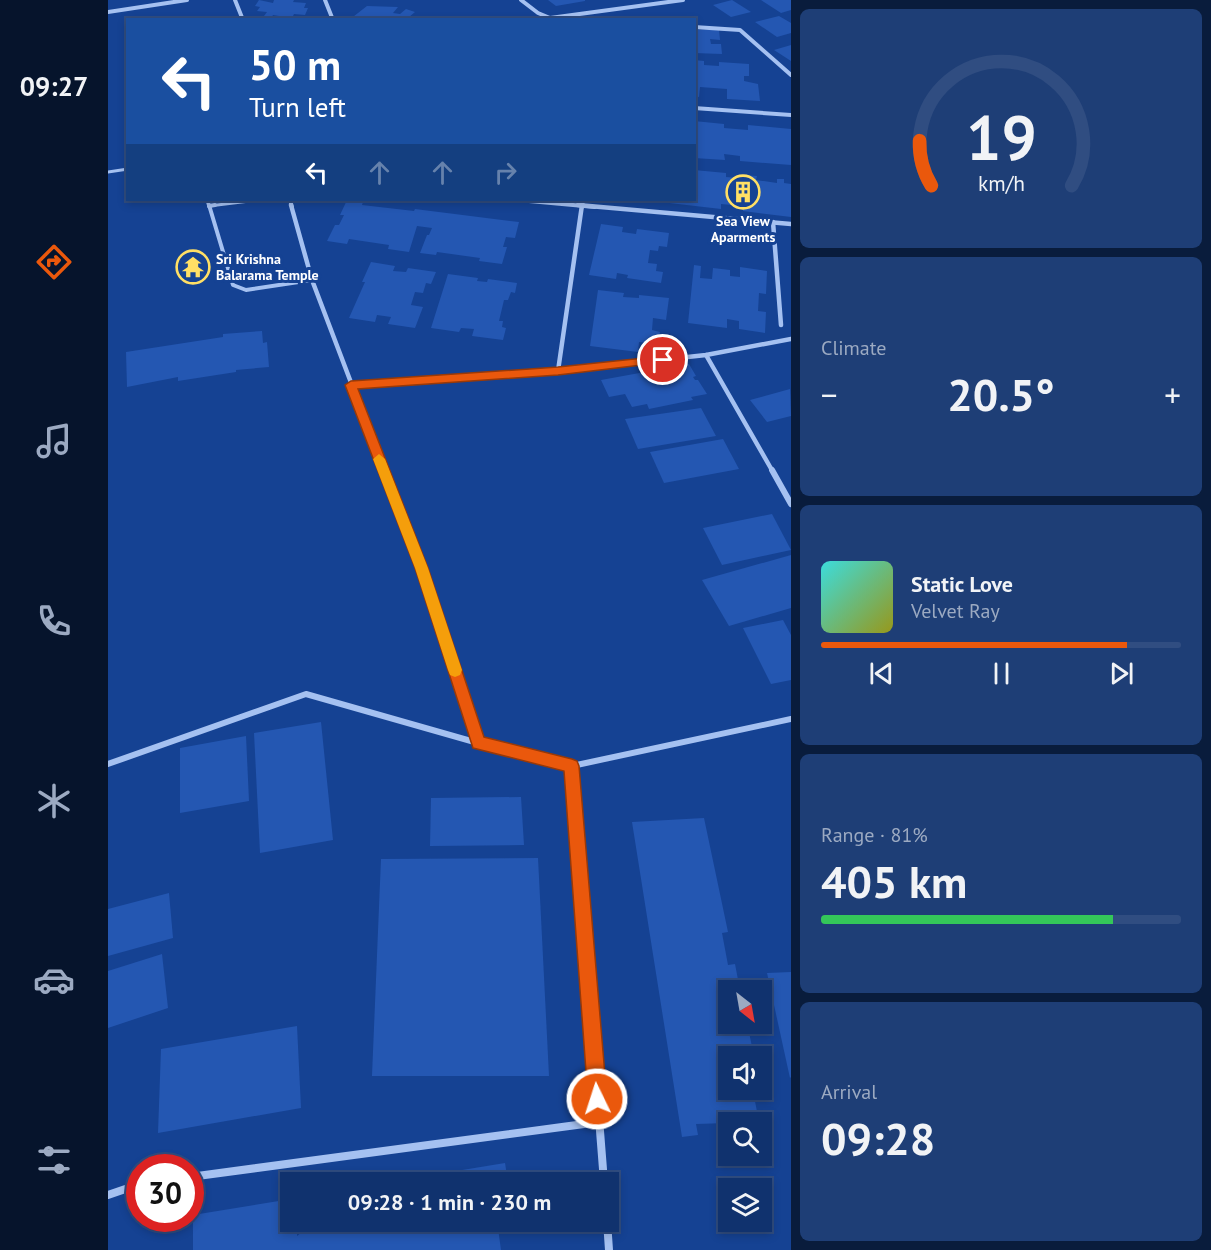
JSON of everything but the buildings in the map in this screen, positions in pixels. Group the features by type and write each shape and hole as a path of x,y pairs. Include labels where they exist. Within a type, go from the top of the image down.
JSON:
{"street":[{"path":"108,12 187,0"},
{"path":"235,0 242,18"},
{"path":"325,0 332,18"},
{"path":"521,0 549,18 683,0"},
{"path":"696,27 740,30 791,75"},
{"path":"696,108 791,115"},
{"path":"290,201 312,280 422,568 478,743"},
{"path":"550,201 582,202 791,224"},
{"path":"558,371 582,202"},
{"path":"773,222 781,325"},
{"path":"351,385 558,371 706,355 791,339"},
{"path":"706,355 791,504"},
{"path":"108,764 306,694 478,743 572,766 791,719"},
{"path":"572,766 603,1172"},
{"path":"204,1175 599,1122"},
{"path":"108,1195 126,1189"},
{"path":"608,1232 609,1250"}],"lane":[{"path":"108,172 126,170"},
{"path":"207,201 233,285 246,290 312,280"},
{"path":"209,206 251,201"}],"slow traffic":[{"path":"379,459 422,568 455,670"}],"place":[{"name":"Sea View Aparments","path":"743,192"},
{"name":"Sri Krishna Balarama Temple","path":"193,267"}],"route":[{"path":"597,1099 572,766 478,743 422,568 351,385 558,371 663,360"}]}
